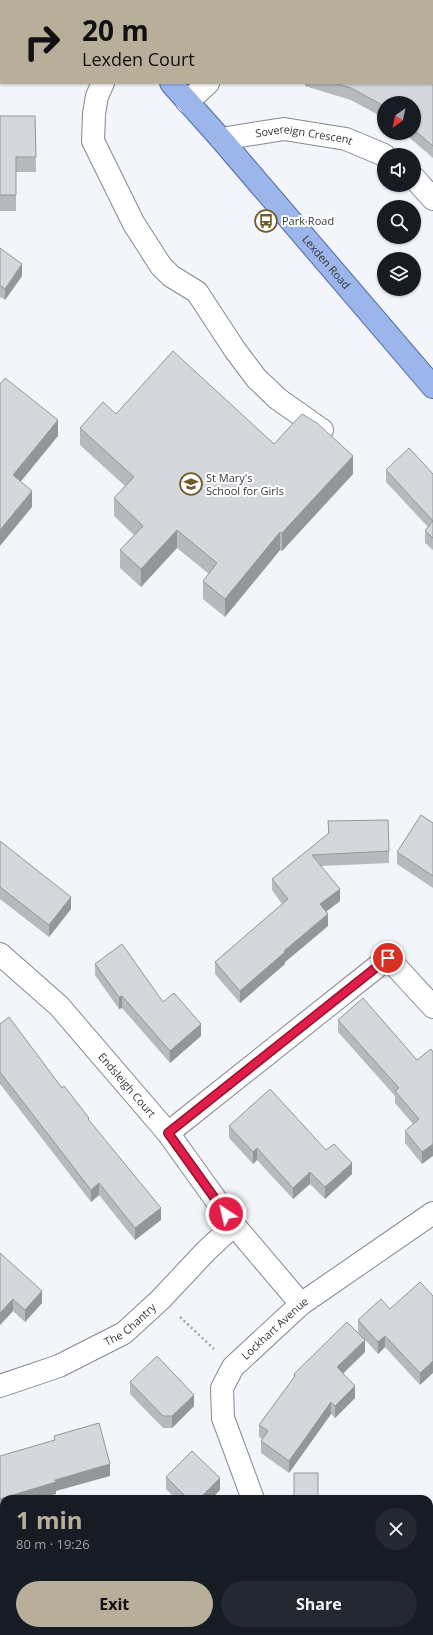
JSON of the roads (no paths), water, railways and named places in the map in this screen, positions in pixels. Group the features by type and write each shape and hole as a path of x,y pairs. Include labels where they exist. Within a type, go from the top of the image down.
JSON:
{"main road":[{"name":"Lexden Road","path":"172,84 221,139 433,387"}],"street":[{"path":"103,84 97,96 94,114 93,141 134,224 161,266 172,276 197,292 235,350 256,378 278,399 322,430"},
{"path":"187,102 207,84"},
{"name":"Sovereign Crescent","path":"221,139 284,129 346,139 377,152"},
{"path":"421,186 433,199"},
{"name":"Endsleigh Court","path":"0,954 59,1006 168,1133 234,1225 301,1304"},
{"path":"168,1133 388,958 433,1007"},
{"name":"Lockhart Avenue","path":"252,1495 223,1418 222,1388 233,1367 301,1304 433,1213"},
{"name":"The Chantry","path":"0,1386 59,1366 124,1333 234,1225"}],"place":[{"name":"Park Road","path":"266,221"},
{"name":"St Mary's School for Girls","path":"191,484"}]}
